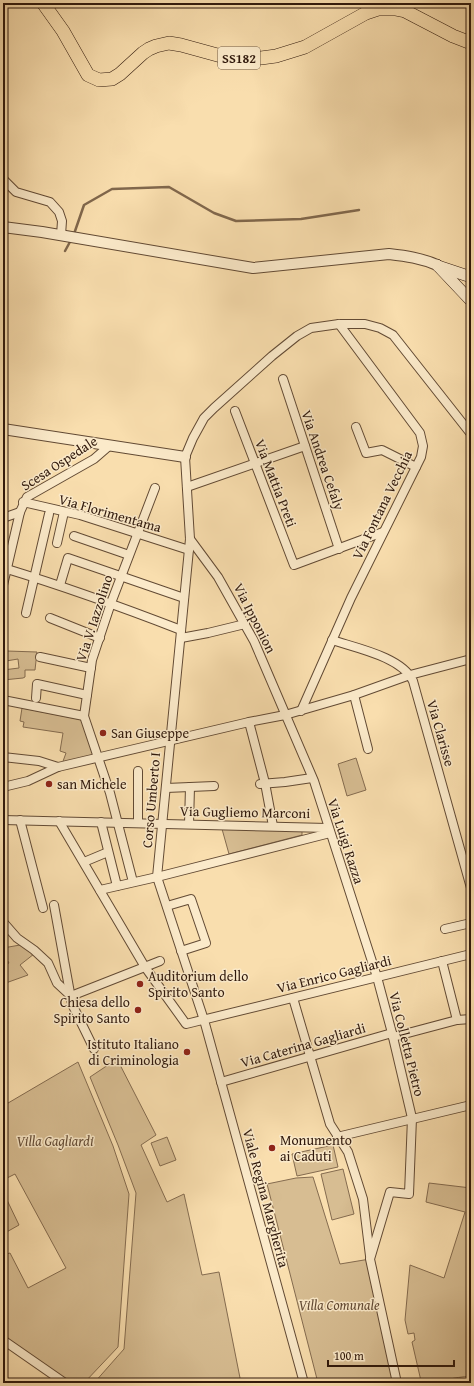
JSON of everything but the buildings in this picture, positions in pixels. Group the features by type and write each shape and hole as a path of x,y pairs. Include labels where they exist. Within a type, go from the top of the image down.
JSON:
{"main road":[{"name":"SS182","path":"43,3 63,31 88,75 95,79 103,80 116,77 143,53 156,46 169,43 221,56 243,59 268,57 296,51 378,8 395,9 404,7 453,36 471,43"},
{"path":"436,265 471,277"},
{"path":"436,265 471,301"}],"street":[{"path":"3,179 16,192 50,202 61,216 62,221 60,235"},
{"path":"3,227 60,235 253,268 389,254 424,259 436,265"},
{"path":"3,429 185,457 204,418 272,356 297,336 311,328 339,324 365,324 380,328 393,335 471,434"},
{"name":"Via Fontana Vecchia","path":"301,711 351,598 421,457 423,446 420,433 339,324"},
{"name":"Via Andrea Cefaly","path":"283,379 339,548"},
{"name":"Via Mattia Preti","path":"235,411 254,464 294,565 339,548"},
{"path":"356,427 366,453 382,450 416,467"},
{"name":"Scesa Ospedale","path":"23,502 27,498 94,459 109,446"},
{"path":"187,487 305,446"},
{"name":"Corso Umberto I","path":"185,457 190,539 157,877 204,1020"},
{"name":"Via V. Iazzolino","path":"133,882 118,822 99,758 84,716 92,660 111,603 155,488"},
{"path":"3,585 6,565 23,502"},
{"name":"Via Florimentama","path":"23,502 80,515 189,550"},
{"path":"3,518 20,512"},
{"path":"57,543 64,512"},
{"path":"26,613 49,514"},
{"path":"339,548 384,532"},
{"path":"74,536 129,555"},
{"name":"Via Ipponion","path":"190,539 218,577 245,624 285,716"},
{"path":"60,586 68,558 184,598"},
{"path":"6,565 34,577 111,603 181,634 208,633 245,624"},
{"path":"50,618 100,638"},
{"path":"332,640 371,652 397,663 410,675"},
{"path":"40,657 91,668"},
{"path":"3,787 28,781 58,767 250,722 285,716 354,695 410,675 471,658"},
{"name":"Via Clarisse","path":"410,675 413,681 471,888"},
{"path":"36,698 37,684 87,695"},
{"path":"354,695 368,749"},
{"path":"3,700 84,716"},
{"name":"Via Luigi Razza","path":"285,716 312,778 377,977"},
{"path":"250,722 262,784 273,826"},
{"path":"3,757 38,761 58,767"},
{"path":"138,771 138,823"},
{"path":"262,784 312,778"},
{"path":"166,788 214,786"},
{"path":"189,824 190,787"},
{"name":"Via Gugliemo Marconi","path":"3,820 273,826 329,830"},
{"path":"20,820 43,908"},
{"path":"59,821 145,966"},
{"path":"101,822 117,886"},
{"path":"100,890 157,877 329,830"},
{"path":"84,862 108,852"},
{"path":"166,906 191,899 206,943 181,951"},
{"path":"54,905 72,1004 94,1049"},
{"path":"3,922 17,938 34,950 48,963 57,983 71,996"},
{"path":"446,930 471,923"},
{"name":"Via Enrico Gagliardi","path":"145,966 186,1024 471,954"},
{"path":"71,996 160,961"},
{"path":"442,961 457,1020"},
{"name":"Via Colletta Pietro","path":"370,1259 390,1192 409,1194 412,1118 377,977"},
{"path":"293,998 330,1124 348,1152 363,1199 370,1259 397,1383"},
{"name":"Via Caterina Gagliardi","path":"221,1082 310,1056 392,1035 457,1020 471,1019"},
{"name":"Viale Regina Margherita","path":"204,1020 304,1383"},
{"path":"337,1136 471,1105"},
{"path":"3,1340 66,1383"}],"green space":[{"path":"7,651 37,652 35,670 25,670 25,677 23,678 3,680 3,670 19,668 18,659 6,661 5,655"},
{"path":"22,708 83,720 95,756 62,764 66,753 60,751 63,733 23,727 24,722 20,721"},
{"path":"356,758 366,790 347,796 338,764"},
{"path":"222,829 302,831 302,835 229,854"},
{"path":"20,945 34,954 20,965 28,975 3,984 3,966 9,963 3,953 3,948"},
{"path":"117,1059 156,1135 141,1145 167,1202 184,1194 202,1275 219,1272 241,1383 94,1383 124,1349 136,1193 90,1077"},
{"name":"Villa Gagliardi","path":"78,1062 113,1146 129,1194 118,1347 84,1383 70,1383 3,1335 3,1255 10,1253 28,1288 66,1268 15,1174 3,1180 3,1106"},
{"path":"167,1137 176,1160 160,1166 151,1143"},
{"path":"333,1145 338,1167 297,1176 292,1154"},
{"path":"343,1169 354,1214 332,1220 321,1174"},
{"name":"Villa Comunale","path":"313,1177 340,1264 370,1259 397,1383 318,1383 267,1184 296,1178"},
{"path":"429,1183 471,1188 471,1376 440,1381 421,1381 412,1342 415,1340 414,1333 408,1334 405,1320 410,1265 444,1278 465,1212 426,1202"},
{"path":"7,1200 19,1225 3,1234 3,1202"}],"waterway":[{"path":"74,234 84,205 112,189 169,187 214,213 236,221 301,219 359,210"},
{"path":"65,251 71,240"}],"place":[{"name":"San Giuseppe","path":"103,733"},
{"name":"san Michele","path":"49,784"},
{"name":"Auditorium dello Spirito Santo","path":"140,984"},
{"name":"Chiesa dello Spirito Santo","path":"138,1010"},
{"name":"Istituto Italiano di Criminologia","path":"187,1052"},
{"name":"Monumento ai Caduti","path":"272,1148"}]}
